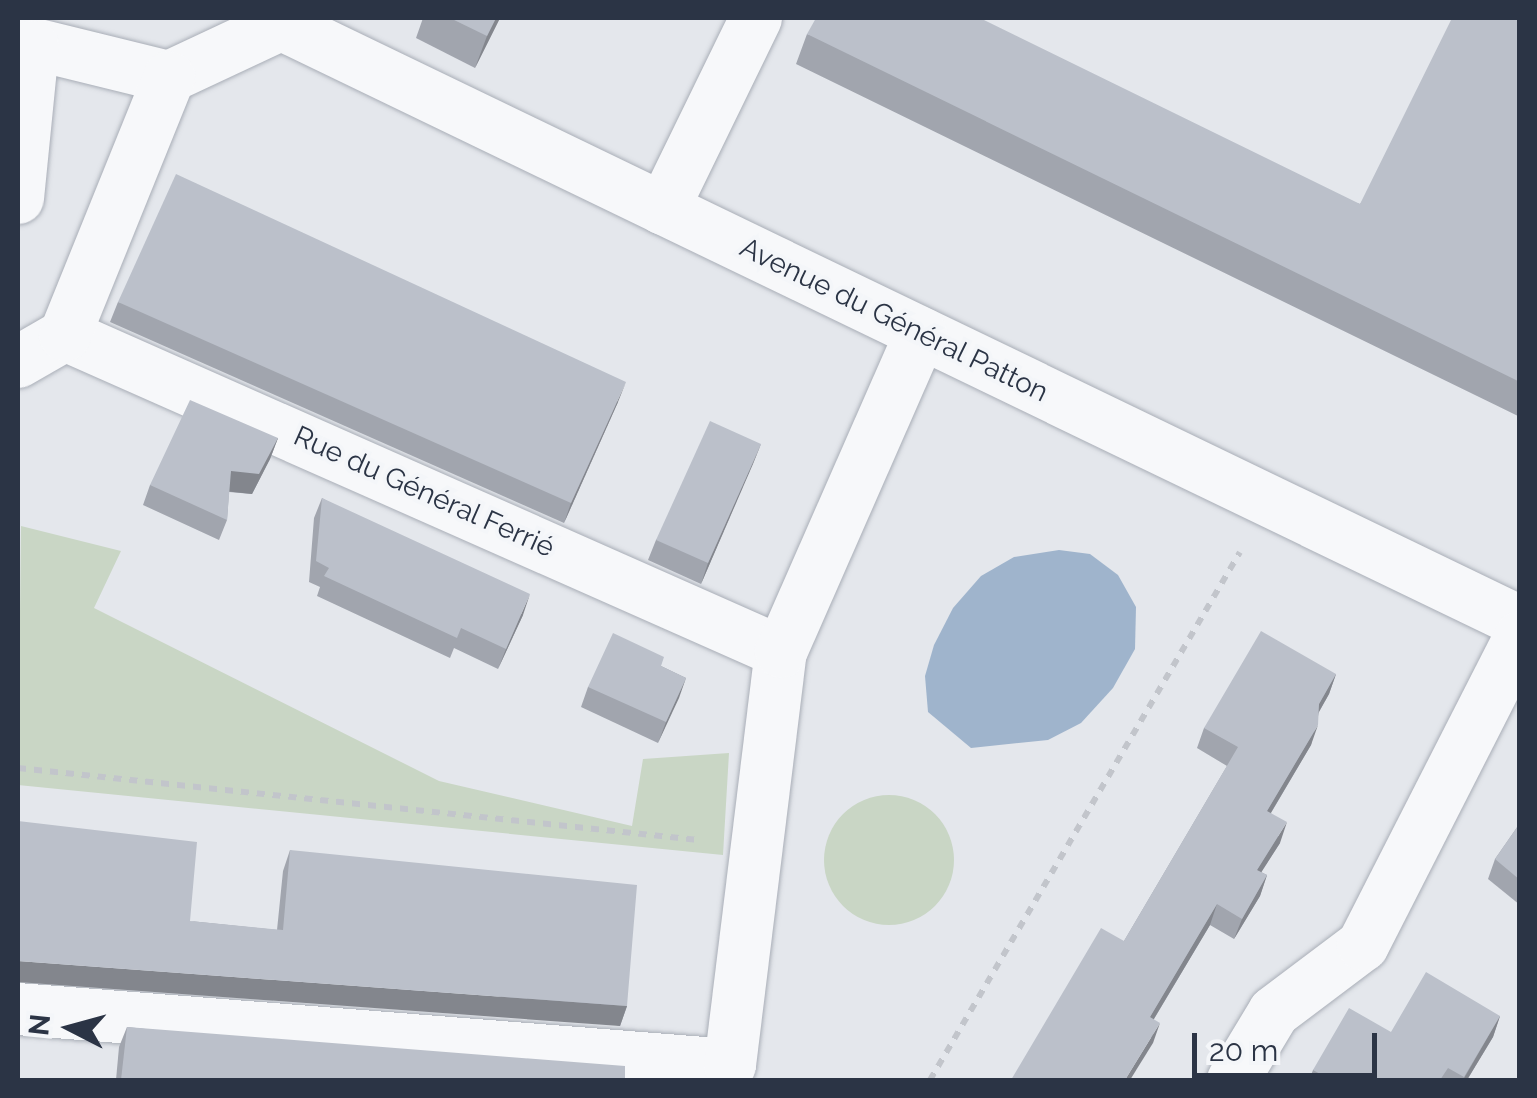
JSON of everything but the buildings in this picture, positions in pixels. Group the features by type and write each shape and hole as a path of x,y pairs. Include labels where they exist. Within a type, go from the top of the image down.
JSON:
{"street":[{"path":"664,209 756,18"},
{"path":"18,198 25,44 169,76 275,21"},
{"name":"Avenue du Général Patton","path":"275,21 1520,622"},
{"path":"18,362 65,335 169,76"},
{"path":"18,1009 730,1065 782,652 921,334"},
{"name":"Rue du Général Ferrié","path":"65,335 782,652"},
{"path":"1233,1080 1274,1012 1363,945 1520,637"}],"path":[{"path":"930,1080 1268,503"},
{"path":"18,768 757,846"}],"green space":[{"path":"21,526 121,551 94,608 439,781 632,826 643,759 729,753 723,855 18,785"},
{"path":"889,795 914,800 935,814 949,835 954,860 949,885 935,906 914,920 889,925 864,920 843,906 829,885 824,860 829,835 843,814 864,800"}],"water":[{"path":"1059,550 1090,554 1118,575 1136,607 1135,649 1113,688 1081,723 1048,740 971,748 928,712 925,676 934,645 953,608 981,576 1014,557"}]}
